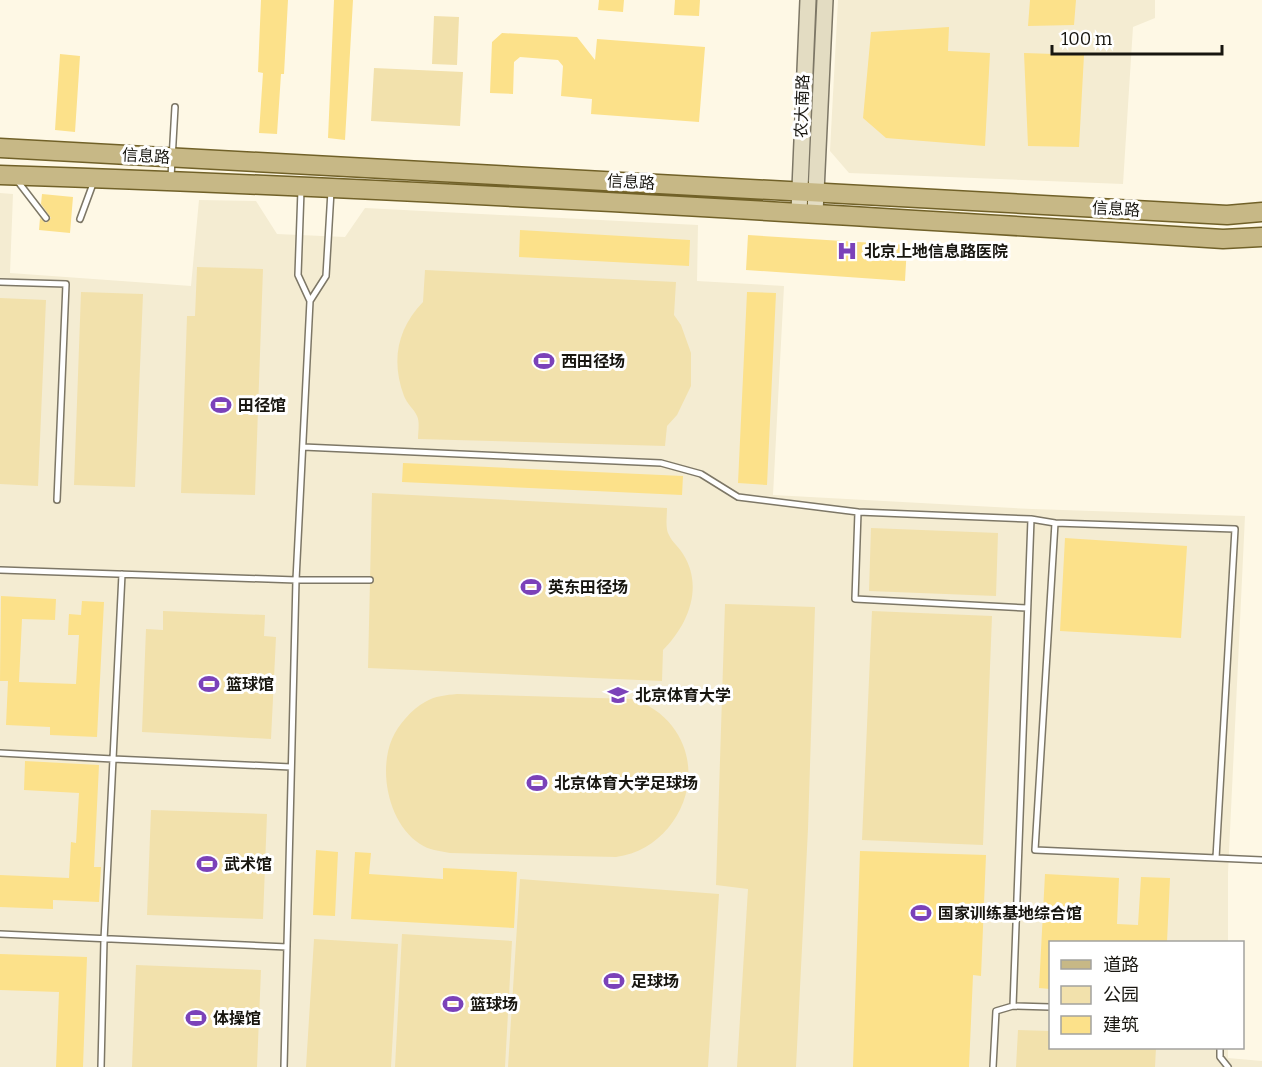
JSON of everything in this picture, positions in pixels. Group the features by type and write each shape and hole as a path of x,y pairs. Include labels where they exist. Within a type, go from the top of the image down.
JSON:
{"main road":[{"name":"农大南路","path":"808,0 808,191"},
{"name":"农大南路","path":"808,191 825,0"},
{"name":"信息路","path":"0,148 1227,215 1262,212"},
{"name":"信息路","path":"7,175 807,212 1211,238 1260,237"},
{"path":"807,212 808,191"}],"lane":[{"path":"171,182 175,106"},
{"path":"7,175 46,218"},
{"path":"80,219 95,178"},
{"path":"284,1067 296,580 310,301 298,275 301,188"},
{"path":"310,301 326,276 331,189"},
{"path":"0,282 66,285 57,500"},
{"path":"303,447 661,463 701,474 738,497 858,512 1235,530 1216,858"},
{"path":"858,512 855,599 1027,608"},
{"path":"1013,1006 1031,519"},
{"path":"1055,523 1035,850 1262,860"},
{"path":"0,570 296,580 370,580"},
{"path":"101,1067 104,940 122,574"},
{"path":"0,753 291,766"},
{"path":"0,934 287,947"},
{"path":"993,1067 996,1011 1013,1006 1049,1007"},
{"path":"1220,1049 1220,1057 1228,1067"}],"shaded area":[{"path":"838,0 1155,0 1155,18 1133,27 1123,184 849,173 830,151"},
{"name":"北京体育大学","path":"0,193 13,194 10,273 191,286 199,200 256,201 277,234 345,237 365,208 698,225 697,281 784,286 773,495 1032,509 1245,516 1228,873 1228,941 1049,941 1049,1049 1228,1049 1228,1058 1262,1061 1262,1067 0,1067"}],"green space":[{"path":"434,16 459,17 457,65 432,64"},
{"path":"374,68 463,72 460,126 371,121"},
{"name":"田径馆","path":"197,267 263,269 255,495 181,493 187,316 195,316"},
{"name":"西田径场","path":"425,270 676,282 674,315 681,325 691,353 691,386 677,415 667,426 665,446 418,439 418,418 404,396 397,358 407,323 423,302"},
{"path":"81,292 143,294 135,487 74,485"},
{"path":"0,298 46,300 38,486 0,484"},
{"name":"英东田径场","path":"372,493 667,508 668,532 689,567 692,592 690,605 680,629 663,650 662,681 368,668"},
{"path":"871,528 998,533 996,596 869,591"},
{"path":"725,604 815,607 808,829 796,1067 737,1067 748,889 716,885"},
{"name":"篮球馆","path":"163,611 265,615 264,636 276,637 271,739 142,732 146,629 163,630"},
{"path":"872,611 992,616 983,845 862,840"},
{"name":"北京体育大学足球场","path":"457,694 634,699 645,704 668,721 683,746 688,766 687,787 681,807 670,825 656,840 637,851 616,857 450,853 423,846 409,835 394,811 387,781 388,752 398,728 415,709 433,698"},
{"name":"武术馆","path":"151,810 267,814 263,919 147,915"},
{"name":"足球场","path":"520,879 719,894 708,1067 508,1067"},
{"name":"篮球场","path":"402,934 512,941 505,1067 395,1067"},
{"path":"314,939 398,944 391,1067 306,1067"},
{"name":"体操馆","path":"136,965 261,970 257,1067 132,1067"},
{"path":"1018,1030 1049,1031 1049,1049 1156,1049 1155,1067 1016,1067"}],"building":[{"path":"261,0 288,0 284,74 281,74 277,134 259,133 263,73 258,72"},
{"path":"334,0 353,0 345,140 328,138"},
{"path":"599,0 624,0 623,12 598,10"},
{"path":"675,0 700,0 699,16 674,15"},
{"path":"1030,0 1076,0 1074,25 1028,26"},
{"path":"949,27 948,51 990,53 985,146 886,138 863,118 871,32"},
{"path":"502,33 577,37 595,60 597,39 705,47 699,122 591,114 592,99 561,96 563,66 558,60 520,57 514,62 513,94 490,93 492,42"},
{"path":"1024,53 1084,55 1079,147 1028,146"},
{"path":"60,54 80,56 75,132 55,130"},
{"path":"42,194 73,197 70,233 39,230 40,218 46,223 51,218 41,204"},
{"path":"520,230 690,240 689,266 519,257"},
{"path":"748,235 907,245 905,281 746,270"},
{"path":"747,292 776,293 767,485 738,483"},
{"path":"403,463 683,476 682,495 402,482"},
{"path":"1065,538 1187,546 1181,638 1060,631"},
{"path":"1,596 56,599 55,620 22,619 19,682 76,684 79,635 68,635 69,614 81,615 82,601 104,602 97,737 50,735 50,727 6,725 8,681 0,681"},
{"path":"25,761 99,765 94,867 101,867 99,902 53,900 53,909 0,907 0,875 69,878 71,842 76,843 79,793 24,790"},
{"path":"316,850 338,852 335,916 313,915"},
{"path":"860,851 986,855 981,976 973,975 969,1067 853,1067"},
{"path":"355,852 371,853 369,874 443,879 443,868 517,872 514,928 351,919"},
{"path":"1045,874 1119,878 1117,924 1138,925 1141,877 1170,878 1167,941 1049,941 1049,989 1039,988"},
{"path":"0,954 87,957 83,1067 56,1067 59,992 0,990"}],"place":[{"name":"北京上地信息路医院","path":"847,251"},
{"name":"西田径场","path":"544,361"},
{"name":"田径馆","path":"221,405"},
{"name":"英东田径场","path":"531,587"},
{"name":"篮球馆","path":"209,684"},
{"name":"北京体育大学","path":"618,695"},
{"name":"北京体育大学足球场","path":"537,783"},
{"name":"武术馆","path":"207,864"},
{"name":"国家训练基地综合馆","path":"921,913"},
{"name":"足球场","path":"614,981"},
{"name":"篮球场","path":"453,1004"},
{"name":"体操馆","path":"196,1018"}]}
